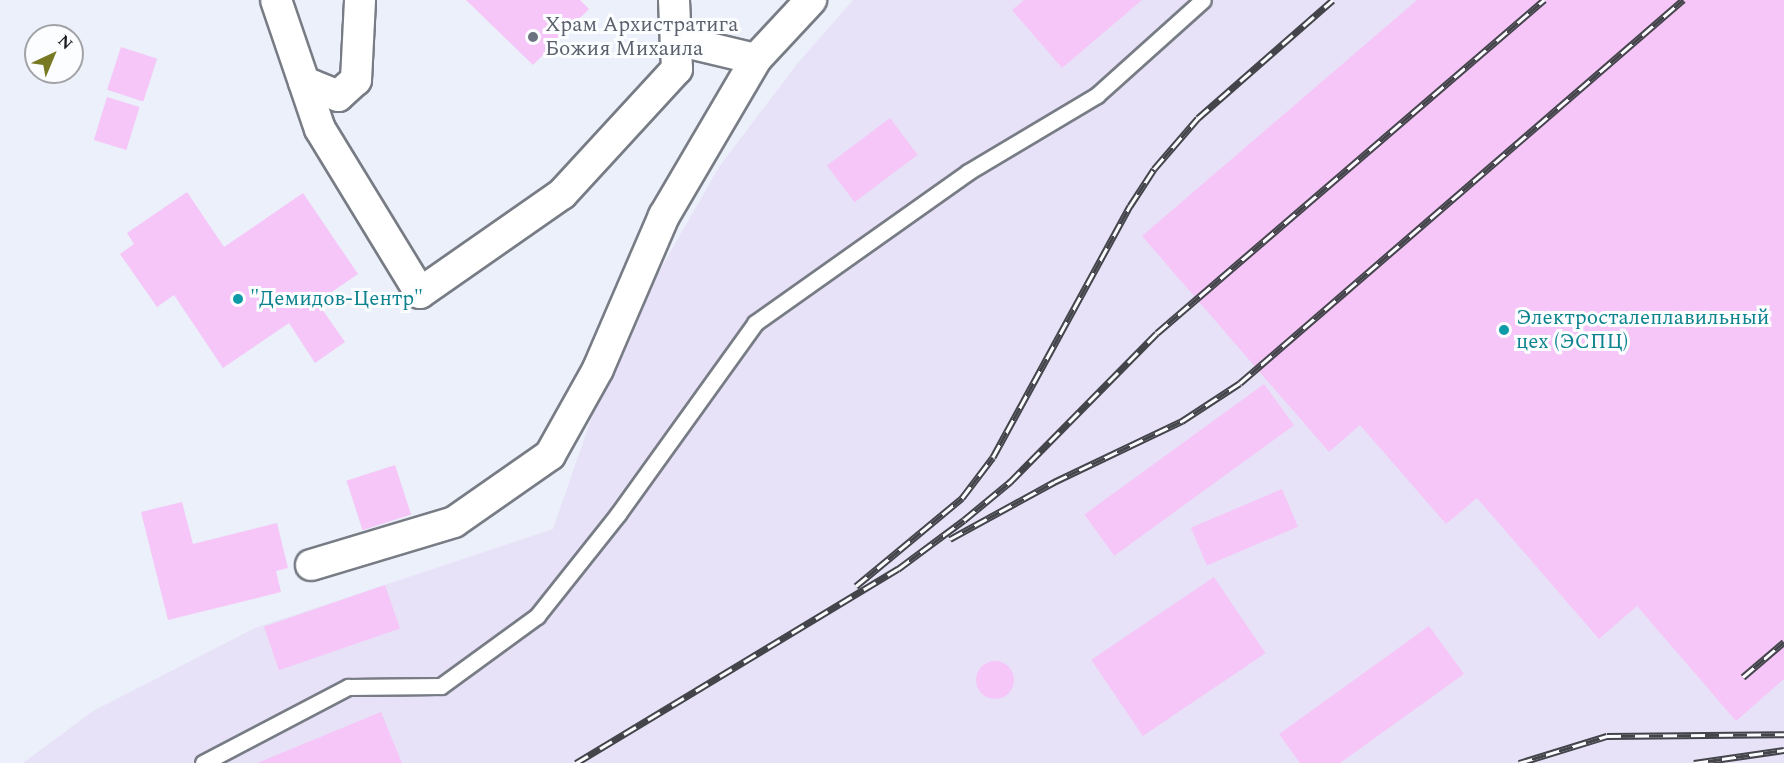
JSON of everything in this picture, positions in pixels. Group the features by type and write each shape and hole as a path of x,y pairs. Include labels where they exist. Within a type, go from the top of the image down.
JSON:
{"street":[{"path":"276,0 320,129 420,293 562,194 677,69 674,0"},
{"path":"304,82 338,96 356,80 360,0"},
{"path":"310,565 454,522 550,455 598,369 664,216 756,59 811,0"},
{"path":"676,40 756,59"}],"lane":[{"path":"203,763 348,687 441,686 537,616 618,514 754,323 968,172 1097,95 1203,0"}],"shaded area":[{"path":"853,0 1784,0 1784,763 23,763 93,711 255,628 553,529 616,347 719,167 797,64"}],"building":[{"name":"Храм Архистратига Божия Михаила","path":"466,0 580,0 589,9 533,65"},
{"path":"1024,0 1142,0 1062,68 1012,10"},
{"name":"Электросталеплавильный цех (ЭСПЦ)","path":"1417,0 1784,0 1784,679 1736,721 1637,606 1599,639 1477,498 1446,524 1360,425 1329,452 1142,236"},
{"path":"121,47 157,59 143,102 107,90"},
{"path":"107,97 140,107 126,150 94,140"},
{"path":"890,118 918,155 855,202 827,166"},
{"path":"187,192 224,247 303,193 358,274 317,302 345,342 315,363 289,323 223,368 174,295 157,307 120,254 134,244 127,233"},
{"path":"1264,384 1294,425 1114,556 1084,514"},
{"path":"395,465 411,514 363,530 346,481"},
{"path":"1282,489 1298,527 1207,565 1191,528"},
{"path":"182,502 193,544 277,523 288,568 276,571 281,592 168,620 141,512"},
{"path":"1214,577 1265,653 1143,736 1091,660"},
{"path":"385,585 400,628 279,670 264,627"},
{"path":"1429,626 1464,674 1340,763 1300,763 1279,734"},
{"path":"995,661 1009,666 1014,680 1009,694 995,699 981,694 976,680 981,666"},
{"path":"381,712 402,763 257,763"}],"railway":[{"path":"856,586 962,498 993,457 1130,206 1154,169 1198,118 1333,0"},
{"path":"576,763 898,569 964,520 1010,482 1157,333 1544,0"},
{"path":"950,539 1054,482 1182,421 1240,383 1683,0"},
{"path":"1743,677 1784,642"},
{"path":"1519,763 1607,736 1784,734"},
{"path":"1694,763 1784,750"}],"place":[{"name":"Храм Архистратига Божия Михаила","path":"533,37"},
{"name":"\"Демидов-Центр\"","path":"238,299"},
{"name":"Электросталеплавильный цех (ЭСПЦ)","path":"1504,330"}]}
